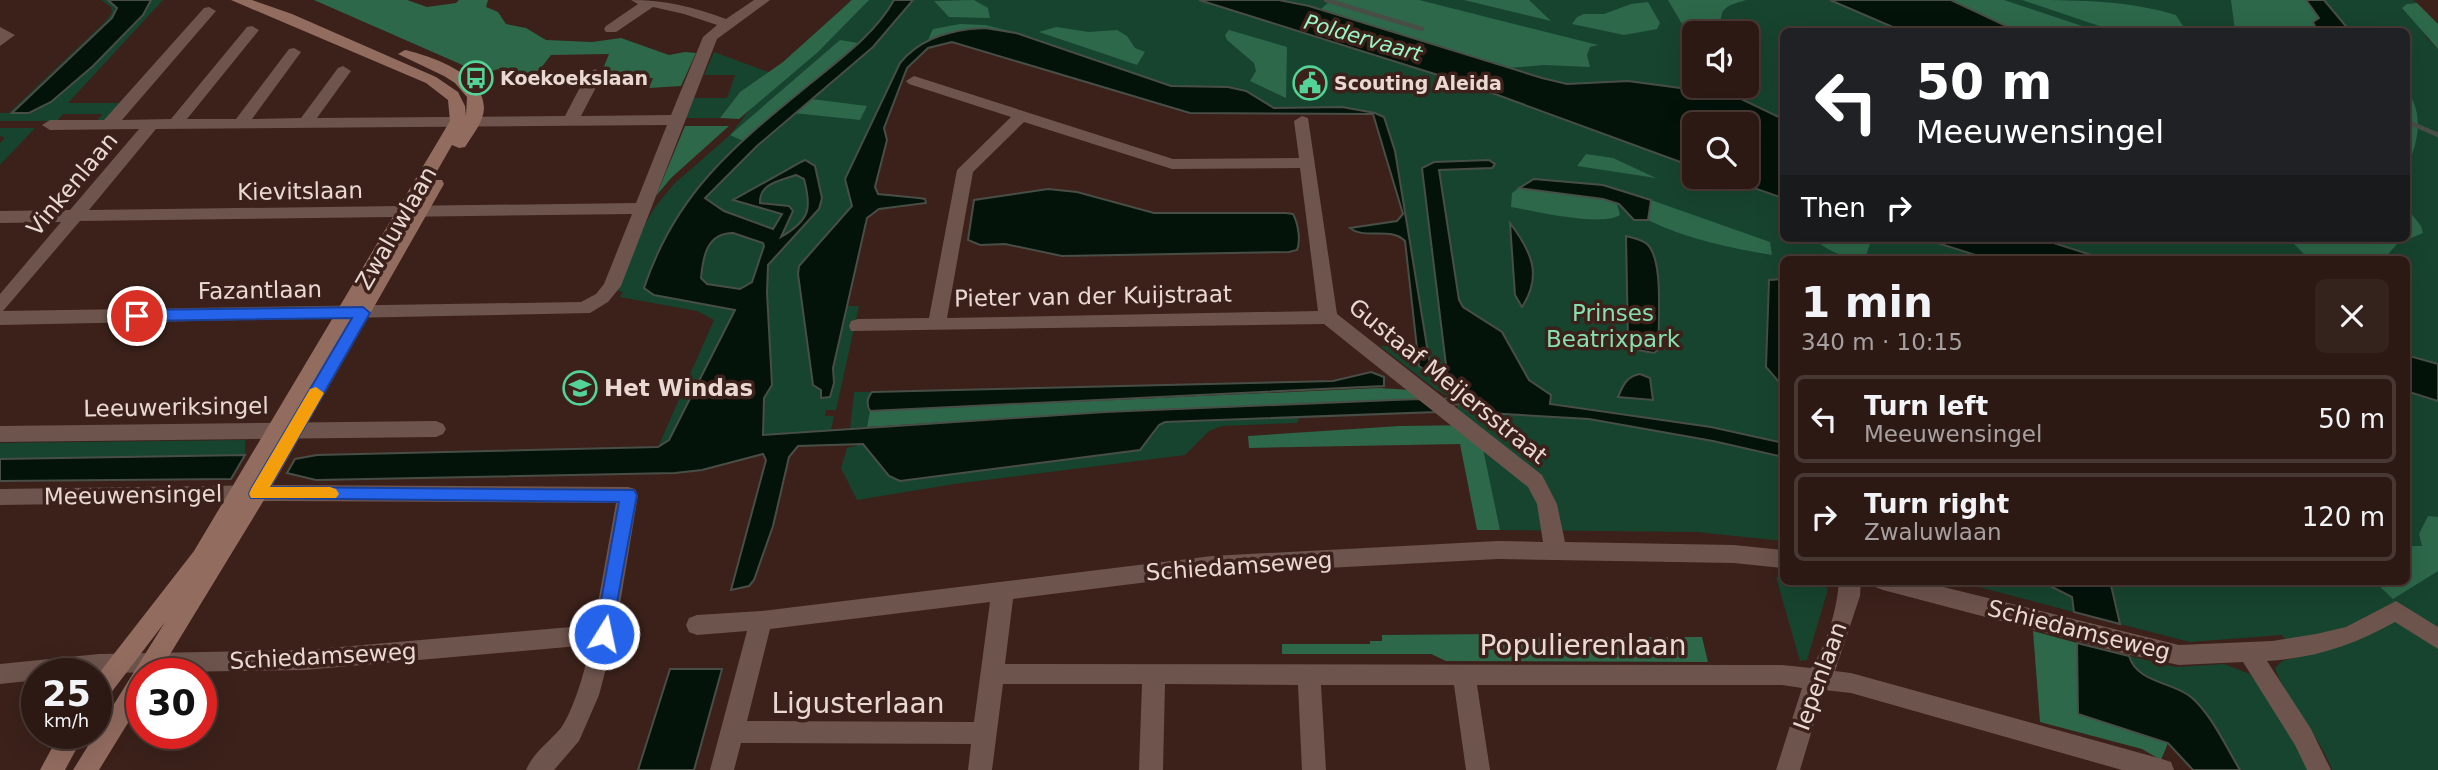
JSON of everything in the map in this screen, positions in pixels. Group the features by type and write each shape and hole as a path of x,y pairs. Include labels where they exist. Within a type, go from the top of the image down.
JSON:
{"main road":[{"path":"238,0 287,17 431,80 452,93 465,121"},
{"path":"280,0 448,71 466,84 474,96 476,107 465,121"},
{"name":"Zwaluwlaan","path":"154,658 465,121"},
{"name":"Zwaluwlaan","path":"112,672 249,494"},
{"name":"Zwaluwlaan","path":"85,770 126,704"},
{"path":"52,770 64,749"}],"street":[{"path":"642,208 710,37 763,0"},
{"path":"611,29 643,2 688,10 727,24"},
{"path":"109,124 209,11"},
{"path":"175,124 252,30"},
{"path":"0,31 8,35 0,42"},
{"path":"241,123 294,52"},
{"path":"305,124 343,71"},
{"path":"570,121 595,74"},
{"path":"914,81 1172,164 1308,163"},
{"path":"937,323 965,170 1021,116"},
{"path":"50,125 676,120"},
{"name":"Gustaaf Meijersstraat","path":"1302,121 1328,317 1535,481 1547,504 1556,552"},
{"name":"Vinkenlaan","path":"0,306 152,124"},
{"name":"Kievitslaan","path":"0,217 642,208"},
{"name":"Fazantlaan","path":"0,318 584,308 602,298 612,286 642,208"},
{"name":"Pieter van der Kuijstraat","path":"858,326 1328,317"},
{"name":"Leeuweriksingel","path":"0,434 436,429"},
{"name":"Meeuwensingel","path":"0,497 249,494 628,495 604,634"},
{"name":"Schiedamseweg","path":"697,625 761,621 1212,565 1484,551 1734,554 1780,559"},
{"name":"Iepenlaan","path":"1788,770 1817,678 1829,661 1849,596 1850,585"},
{"name":"Schiedamseweg","path":"1899,585 2179,655 2284,650 2340,638 2363,629 2396,610 2438,639"},
{"path":"979,770 1003,590"},
{"path":"722,770 761,621"},
{"path":"538,770 571,733 587,695 604,634"},
{"name":"Schiedamseweg","path":"217,667 604,634"},
{"path":"2249,652 2303,737 2319,770"},
{"name":"Schiedamseweg","path":"0,674 118,664 126,666"},
{"name":"Populierenlaan","path":"992,674 1782,675 1851,683 2162,770"},
{"path":"1464,674 1478,770"},
{"path":"1150,770 1154,675"},
{"path":"1309,675 1314,770"},
{"name":"Ligusterlaan","path":"732,732 984,733"}],"green space":[{"path":"101,0 108,0 116,5 112,18 13,113 29,113 51,102 93,66 143,15 151,0 163,0 68,103 120,103 105,120 97,121 102,114 63,114 57,121 0,121 0,113 9,113 105,22 112,13 111,7"},
{"path":"314,0 407,0 427,7 456,3 459,0 488,0 486,7 498,12 506,24 526,28 546,40 592,42 621,38 669,55 696,53 681,86 649,88 653,78 612,79 609,83 597,83 609,54 551,55 532,75 521,78 504,77 498,69 483,74"},
{"name":"Prinses Beatrixpark","path":"851,0 2413,0 2417,3 2407,4 2427,38 2438,49 2438,770 2332,770 2275,668 2282,661 2299,657 2282,635 2190,642 2120,624 2114,601 2058,590 2072,597 2074,612 1971,585 2410,585 2410,256 1780,256 1780,541 1697,532 1500,530 1496,512 1464,433 1449,376 1451,398 1435,389 1380,346 1416,346 1419,366 1406,216 1379,117 1372,113 1186,111 942,37 914,54 899,77 885,111 873,153 833,364 844,324 845,306 859,306 836,410 826,410 825,416 834,416 831,430 658,447 714,320 697,311 620,297 623,292 618,291 644,226 674,184 730,135 778,74"},
{"path":"852,0 869,0 818,52 739,119 720,118 740,92 783,62"},
{"path":"974,0 988,8 990,18 949,17 934,1"},
{"path":"1331,0 1419,0 1598,45 1590,47 1587,55 1590,67 1544,65 1508,68 1321,9"},
{"path":"1464,0 1529,0 1551,21"},
{"path":"1668,0 1746,0 1726,8 1721,20 1682,21 1682,24"},
{"path":"1951,0 2004,0 2085,27 2084,28 2011,28"},
{"path":"2022,0 2139,6 2176,15 2184,28 2105,28"},
{"path":"2231,0 2306,0 2319,18 2313,22 2316,28 2235,28"},
{"path":"1648,2 1660,23 1657,29 1624,35 1572,24 1577,17 1584,14 1604,14 1631,4"},
{"path":"2417,3 2438,24 2438,49 2402,8 2407,4"},
{"path":"960,24 985,25 1026,35 956,35 924,49 933,29"},
{"path":"1056,27 1089,32 1117,30 1127,36 1135,48 1145,52 1137,65 1039,32"},
{"path":"1229,30 1287,47 1286,98 1250,81 1256,71 1254,63 1227,40 1225,35"},
{"path":"840,40 858,43 743,141 730,135"},
{"path":"714,52 771,73 740,92 720,118 686,118 694,98 727,98 735,75 704,75"},
{"path":"2410,96 2418,119 2410,160"},
{"path":"811,99 867,106 860,120 794,113"},
{"path":"685,126 729,126 671,178 656,196"},
{"path":"0,128 35,128 0,165 0,143 5,138 0,136"},
{"path":"1586,154 1613,158 1656,178 1577,166"},
{"path":"1519,188 1603,199 1617,204 1620,215 1583,219 1511,207 1512,193"},
{"path":"1651,200 1770,242 1772,255 1708,242 1663,227 1648,220"},
{"path":"2410,212 2421,226 2423,233 2410,238"},
{"path":"1871,242 1866,256 1846,256 1819,243"},
{"path":"2292,242 2402,242 2387,256 2305,255"},
{"path":"1378,388 1412,390 1424,399 1105,412 867,427 870,411"},
{"path":"854,392 872,392 868,398 870,411 867,427 850,429"},
{"path":"1300,415 1297,423 1222,426 1209,431 1185,455 954,484 857,500 841,468 847,448 863,444 889,476 900,481 1134,451 1165,422"},
{"path":"1478,425 1500,530 1477,530 1460,444 1249,448 1248,436 1399,426"},
{"path":"245,440 245,455 0,459 0,443"},
{"path":"2428,516 2438,517 2438,571 2393,599 2378,585 2410,585 2410,546 2422,546 2419,534"},
{"path":"1776,577 1780,578 1780,585 1823,585 1828,589 1807,660 1800,661"},
{"path":"2033,631 2077,643 2078,658 2134,731 2168,743 2161,760 2142,749 2040,722"},
{"path":"1495,634 1496,638 1702,637 1708,662 1446,661 1431,654 1282,654 1282,644 1370,644 1370,641 1382,641 1382,635"},
{"path":"2129,656 2176,667 2224,664 2250,674 2279,714 2310,770 2240,770 2198,704 2183,692 2147,677 2133,665"}],"water":[{"path":"108,0 151,0 143,15 93,66 51,102 29,113 12,113 112,18 117,8"},
{"path":"894,0 913,0 873,47 757,146 705,198 724,211 773,229 782,214 733,200 805,160 815,166 822,198 819,209 768,265 772,385 764,398 763,435 1105,412 1420,399 1423,402 1450,398 1422,168 1434,162 1489,160 1495,164 1492,168 1439,170 1459,300 1463,307 1502,332 1529,380 1551,395 1550,404 1711,427 1780,442 1780,456 1713,441 1589,419 1470,412 1459,404 1432,408 1436,412 1165,422 1159,425 1140,450 900,481 889,476 863,444 798,446 789,457 773,526 754,580 749,586 731,590 766,460 763,454 702,470 675,473 316,480 287,473 295,459 317,455 658,447 669,440 735,310 654,295 644,288 657,254 691,198 733,150 877,24","holes":["796,175 804,179 808,198 806,213 798,225 781,237 793,211 789,206 760,203 761,196 772,184","733,233 763,243 752,282 740,289 707,284 701,278 705,254 717,237"]},
{"name":"Poldervaart","path":"1199,0 1279,0 1309,6 1567,84 1628,81 1682,88 1682,98 1739,98 1780,118 1780,197 1757,189 1759,189 1759,112 1682,112 1682,163 1473,86"},
{"path":"1830,0 1951,0 2011,28 1895,28"},
{"path":"2306,0 2324,0 2347,28 2316,28 2313,22 2319,18"},
{"path":"985,28 1016,33 1171,86 1228,87 1246,91 1274,108 1342,107 1375,113 1384,117 1395,151 1431,371 1419,366 1405,241 1392,234 1363,233 1350,228 1397,221 1403,214 1373,114 1190,113 952,42 928,48 907,68 884,128 887,140 875,187 878,194 925,199 926,203 879,209 867,218 833,368 834,383 830,397 821,398 821,390 813,385 799,266 852,206 845,179 900,63 931,39"},
{"path":"1534,179 1603,185 1651,200 1648,220 1634,220 1619,204 1603,199 1519,188"},
{"path":"1048,189 1077,192 1154,213 1293,214 1298,232 1298,246 1297,250 1289,252 1062,256 1005,244 980,245 968,240 974,200"},
{"path":"1510,223 1524,243 1532,264 1532,284 1522,307 1515,295"},
{"path":"1626,236 1647,244 1653,252 1656,264 1659,349 1654,353 1638,350 1628,342"},
{"path":"1935,242 2051,242 2095,256 1979,256"},
{"path":"1780,279 1780,382 1766,367 1769,280"},
{"path":"2410,356 2438,364 2438,401 2410,392"},
{"path":"1371,372 1384,377 1384,386 870,411 868,403 872,392 1333,381"},
{"path":"1640,374 1650,378 1653,400 1618,397 1626,382"},
{"path":"245,455 231,479 0,481 0,459"},
{"path":"2048,585 2111,585 2120,624 2074,612 2072,597"},
{"path":"2077,643 2129,656 2133,665 2147,677 2191,697 2212,722 2240,770 2193,770 2168,743 2078,714"},
{"path":"670,669 722,669 694,770 638,770"}],"waterway":[{"path":"1326,0 1422,29"},
{"path":"2410,123 2438,135"}],"slow traffic":[{"path":"316,393 257,494 330,494"}],"place":[{"name":"Koekoekslaan","path":"476,78"},
{"name":"Scouting Aleida","path":"1310,83"},
{"name":"Het Windas","path":"580,388"}],"route":[{"path":"137,316 363,313 257,494 628,495 604,634"}]}
